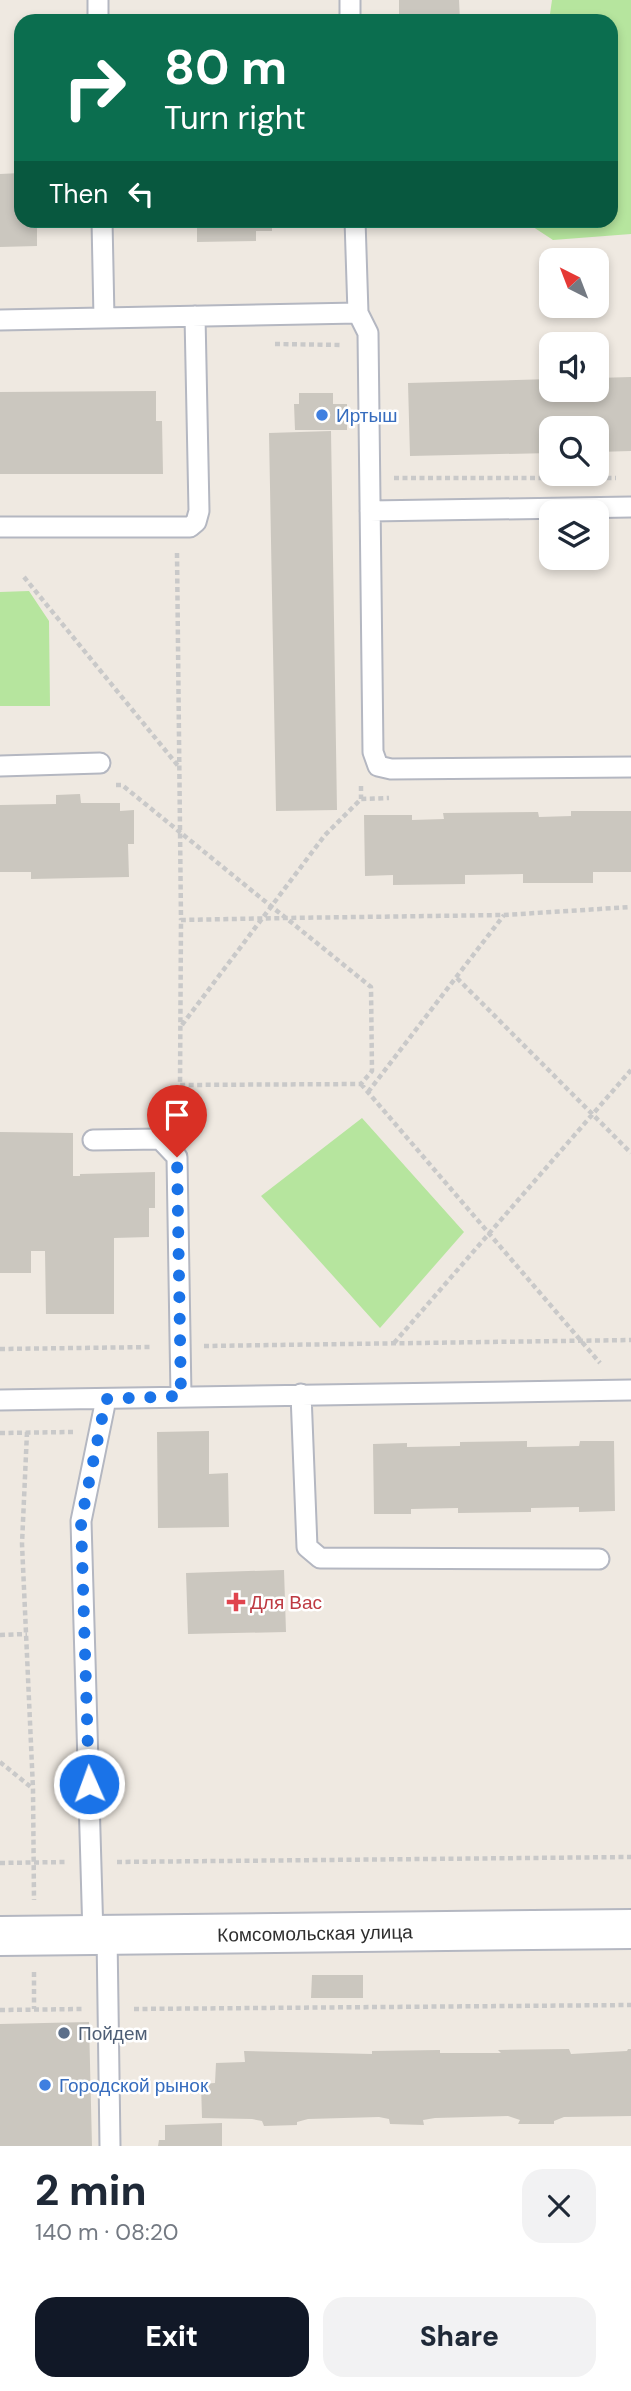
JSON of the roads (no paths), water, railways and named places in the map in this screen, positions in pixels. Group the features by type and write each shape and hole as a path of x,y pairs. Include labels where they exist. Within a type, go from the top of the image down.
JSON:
{"street":[{"name":"Комсомольская улица","path":"0,1936 631,1929"}],"lane":[{"path":"102,228 104,318"},
{"path":"355,228 358,313 368,333 373,752 378,766 391,769 631,767"},
{"path":"0,320 358,313"},
{"path":"0,527 190,527 196,522 200,512 195,316"},
{"path":"370,511 631,507"},
{"path":"0,766 100,763"},
{"path":"93,1140 160,1139 177,1157 181,1396"},
{"path":"0,1400 627,1390"},
{"path":"301,1395 307,1547 320,1558 599,1559"},
{"path":"106,1399 81,1521 91,1862 108,2009 110,2146"}],"place":[{"name":"Иртыш","path":"322,415"},
{"name":"Для Вас","path":"236,1602"},
{"name":"Пойдем","path":"64,2033"},
{"name":"Городской рынок","path":"45,2085"}]}
